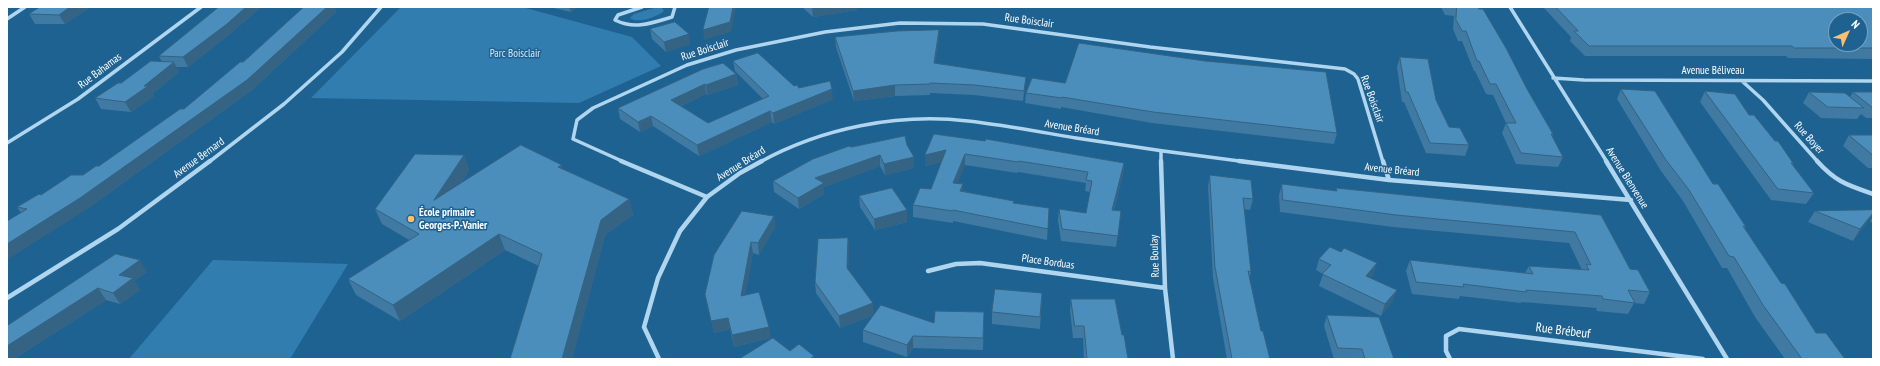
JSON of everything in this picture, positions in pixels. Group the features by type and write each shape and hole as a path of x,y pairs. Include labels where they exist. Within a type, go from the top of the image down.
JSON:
{"street":[{"path":"7,19 25,7"},
{"name":"Rue Bahamas","path":"7,143 78,99 200,7"},
{"name":"Avenue Bernard","path":"7,298 118,229 232,145 284,104 342,52 381,7"},
{"path":"642,7 618,15 615,20 622,25 637,27 672,17 676,8 675,7"},
{"name":"Avenue Bienvenue","path":"1510,7 1631,200 1727,359"},
{"name":"Rue Boisclair","path":"707,196 612,157 573,139 577,120 593,108 687,64 736,50 825,32 900,23 983,24 1150,47 1345,69 1354,74 1358,79 1389,180"},
{"name":"Avenue Béliveau","path":"1554,78 1584,80 1873,81"},
{"name":"Rue Boyer","path":"1741,81 1763,100 1830,175 1846,185 1873,194"},
{"name":"Avenue Bréard","path":"659,359 644,327 658,278 680,231 707,196 754,164 796,144 836,131 889,121 928,119 967,121 1161,151 1389,180 1631,200"},
{"name":"Rue Boulay","path":"1161,151 1165,288 1173,359"},
{"name":"Place Borduas","path":"928,271 956,264 980,262 1165,288"},
{"name":"Rue Brébeuf","path":"1450,359 1446,351 1446,336 1459,329 1703,359"}],"green space":[{"name":"Parc Boisclair","path":"401,7 522,7 632,37 661,66 579,103 311,98"},
{"path":"654,8 662,8 664,11 647,19 633,20 630,18 634,14"},
{"path":"213,260 348,264 290,359 129,359"}],"building":[{"path":"40,7 70,7 59,15 29,14"},
{"path":"219,7 246,7 227,24 183,57 159,56"},
{"path":"304,7 327,7 247,80 80,198 7,244 7,221 27,209 17,207 39,194 41,195 71,175 83,175 96,166 99,166 180,109 184,109 240,62 243,62"},
{"path":"709,7 733,7 730,22 703,30"},
{"path":"1457,7 1478,7 1479,9 1483,9 1553,134 1551,134 1563,157 1521,153 1506,123 1516,123 1496,84 1490,84 1479,61 1477,61 1466,31 1462,31 1456,20"},
{"path":"1556,7 1873,7 1873,48 1868,48 1868,12 1828,12 1828,48 1794,48 1792,46 1589,46 1574,31 1578,31"},
{"path":"675,22 689,34 664,42 650,29"},
{"path":"939,30 934,63 1026,77 1024,91 975,85 930,83 895,85 853,91 835,37 897,31"},
{"path":"1079,43 1205,61 1326,72 1337,133 1153,112 1062,97 1026,93 1032,78 1065,83"},
{"path":"758,53 794,86 797,85 799,88 830,81 832,89 773,113 770,111 697,145 651,116 638,122 618,108 703,69 723,63 736,74 706,85 705,84 671,100 708,123 769,96 733,61"},
{"path":"1400,57 1428,59 1436,100 1449,127 1460,128 1469,145 1430,143 1408,92 1406,92"},
{"path":"151,61 174,62 144,86 148,86 125,102 95,98 118,83 121,83"},
{"path":"1621,89 1655,91 1713,184 1718,184 1746,227 1743,226 1781,283 1785,284 1816,333 1826,333 1845,359 1802,359 1763,305 1734,257 1729,256 1689,190 1666,160"},
{"path":"1705,91 1735,94 1749,115 1754,115 1775,141 1778,141 1793,163 1791,163 1814,193 1778,189"},
{"path":"1809,92 1845,93 1864,108 1828,107"},
{"path":"1853,92 1873,92 1873,107 1872,107"},
{"path":"934,134 985,141 986,139 1124,163 1112,210 1121,211 1118,236 1062,229 1059,209 1086,213 1092,181 1086,180 1088,172 1019,161 965,154 953,183 963,184 960,191 1014,201 1013,203 1049,208 1048,229 953,210 913,205 920,188 931,189 946,150 925,155"},
{"path":"1849,135 1873,135 1873,155"},
{"path":"905,136 907,145 914,157 884,164 880,155 815,178 824,183 798,198 773,181 813,159 849,146 851,147"},
{"path":"521,145 562,165 558,167 629,199 601,220 562,359 510,359 542,254 499,234 393,305 348,279 419,234 375,209 415,154 464,155 434,200"},
{"path":"1210,175 1251,180 1253,199 1243,198 1251,272 1248,271 1261,331 1263,331 1270,359 1232,359 1215,267"},
{"path":"1282,184 1337,191 1336,188 1601,215 1630,269 1638,270 1650,292 1628,290 1635,303 1603,299 1602,296 1526,290 1526,292 1463,284 1464,287 1416,282 1410,260 1533,274 1529,266 1589,270 1586,264 1591,265 1575,232 1396,215 1283,200"},
{"path":"892,188 907,210 874,219 859,196"},
{"path":"1873,210 1873,213 1860,229 1815,211"},
{"path":"742,211 774,216 758,243 751,242 741,296 759,292 769,327 732,335 728,318 711,321 705,294 714,255"},
{"path":"848,238 847,268 873,303 839,316 815,282 818,239"},
{"path":"1330,247 1341,252 1344,248 1377,263 1366,276 1397,290 1385,304 1322,274 1331,265 1319,259"},
{"path":"116,254 140,260 119,275 133,278 113,293 98,288 7,346 7,326"},
{"path":"995,289 1042,293 1040,317 992,312"},
{"path":"1071,299 1115,299 1128,359 1087,359 1084,326 1075,326"},
{"path":"881,305 934,323 935,311 984,312 983,338 913,336 907,345 863,330"},
{"path":"1327,315 1379,317 1394,359 1365,359 1362,349 1338,348"},
{"path":"773,338 790,351 799,344 814,356 810,359 741,358"}],"place":[{"name":"École primaire Georges-P.-Vanier","path":"411,219"}]}
